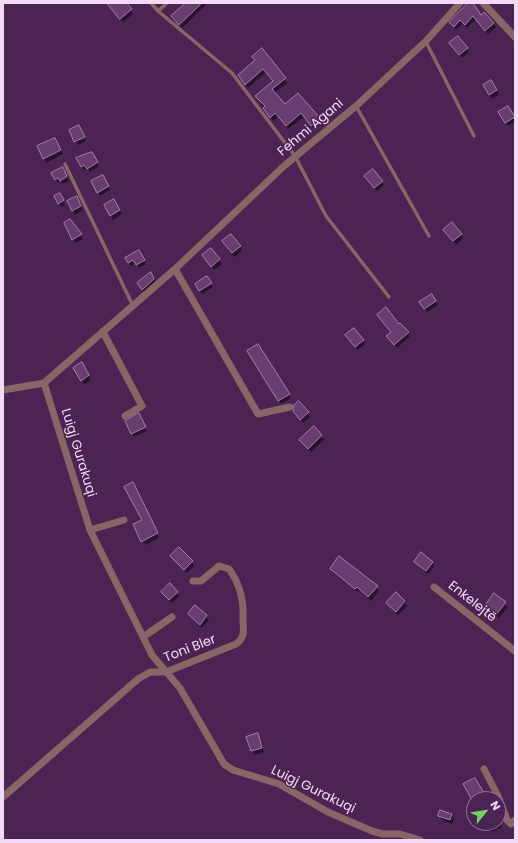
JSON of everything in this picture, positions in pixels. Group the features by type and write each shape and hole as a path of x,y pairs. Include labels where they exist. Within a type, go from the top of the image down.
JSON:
{"street":[{"name":"Fehmi Agani","path":"44,383 175,269 295,156 356,106 426,41 460,3"},
{"path":"483,3 515,37"},
{"path":"175,269 258,414 290,407"},
{"path":"103,332 142,406 125,416"},
{"path":"3,390 44,383"},
{"name":"Luigj Gurakuqi","path":"44,383 90,530 143,637 156,660 180,688 220,760 228,768 272,781 328,812 372,831 383,834 400,834 420,840"},
{"path":"90,530 124,520"},
{"name":"Toni Bler","path":"3,797 132,684 150,672 166,672 236,644 244,636 243,597 229,568 219,566 201,581 193,581"},
{"name":"Enkelejtë","path":"434,587 515,650"},
{"path":"143,637 172,617"},
{"path":"150,672 156,660"},
{"path":"484,769 498,796 507,820 511,824 515,820"}],"lane":[{"path":"151,3 158,11 232,73 295,156 326,216 389,297"},
{"path":"158,11 167,3"},
{"path":"426,41 474,136"},
{"path":"356,106 429,236"},
{"path":"65,164 133,306"}],"building":[{"path":"107,3 127,3 132,9 120,19"},
{"path":"186,3 202,3 179,25 171,16"},
{"path":"468,3 473,3 481,15 484,12 494,23 485,31 473,16 465,25 460,20 454,27 449,22"},
{"path":"458,36 468,48 459,55 449,43"},
{"path":"262,48 286,78 272,89 285,104 298,93 320,118 311,126 301,113 286,126 275,113 270,118 263,108 265,106 255,96 273,81 263,69 245,85 238,75 255,60 252,57"},
{"path":"491,80 497,90 489,95 483,85"},
{"path":"508,106 515,117 505,123 498,112"},
{"path":"79,125 85,137 74,142 69,130"},
{"path":"55,138 61,150 43,159 37,146"},
{"path":"92,152 98,162 87,169 84,165 81,167 76,158"},
{"path":"63,167 67,176 60,181 58,178 55,180 51,173"},
{"path":"373,169 383,181 374,188 364,176"},
{"path":"103,175 109,186 97,193 91,181"},
{"path":"60,193 64,200 58,204 54,196"},
{"path":"77,196 81,206 72,211 67,201"},
{"path":"114,199 120,210 110,216 104,205"},
{"path":"70,219 82,234 72,240 64,223"},
{"path":"452,222 462,234 453,241 443,230"},
{"path":"231,234 241,246 232,253 222,241"},
{"path":"211,248 220,259 211,267 202,255"},
{"path":"139,250 145,260 136,265 133,260 128,263 125,258"},
{"path":"151,272 154,279 142,290 137,283"},
{"path":"207,276 212,283 199,291 195,284"},
{"path":"432,294 436,301 424,309 419,302"},
{"path":"386,307 399,324 400,323 409,332 394,345 386,336 391,332 377,315"},
{"path":"354,328 364,340 355,347 345,335"},
{"path":"258,344 290,394 278,401 247,351"},
{"path":"82,362 89,375 81,381 73,368"},
{"path":"299,401 309,412 300,420 293,411 294,405"},
{"path":"139,413 146,427 131,434 125,421"},
{"path":"314,426 322,435 308,449 299,440"},
{"path":"133,482 158,533 141,542 133,524 142,520 124,487"},
{"path":"179,547 193,561 184,570 170,556"},
{"path":"421,552 433,562 426,571 414,562"},
{"path":"339,556 378,586 368,597 357,587 355,589 330,569"},
{"path":"170,583 178,592 169,600 161,592"},
{"path":"396,592 405,601 396,612 386,603"},
{"path":"494,593 506,602 496,615 485,606"},
{"path":"195,605 207,615 200,625 188,614"},
{"path":"258,733 262,748 251,751 246,737"},
{"path":"475,778 483,791 467,791 463,784"},
{"path":"440,810 452,814 450,820 438,816"}]}
